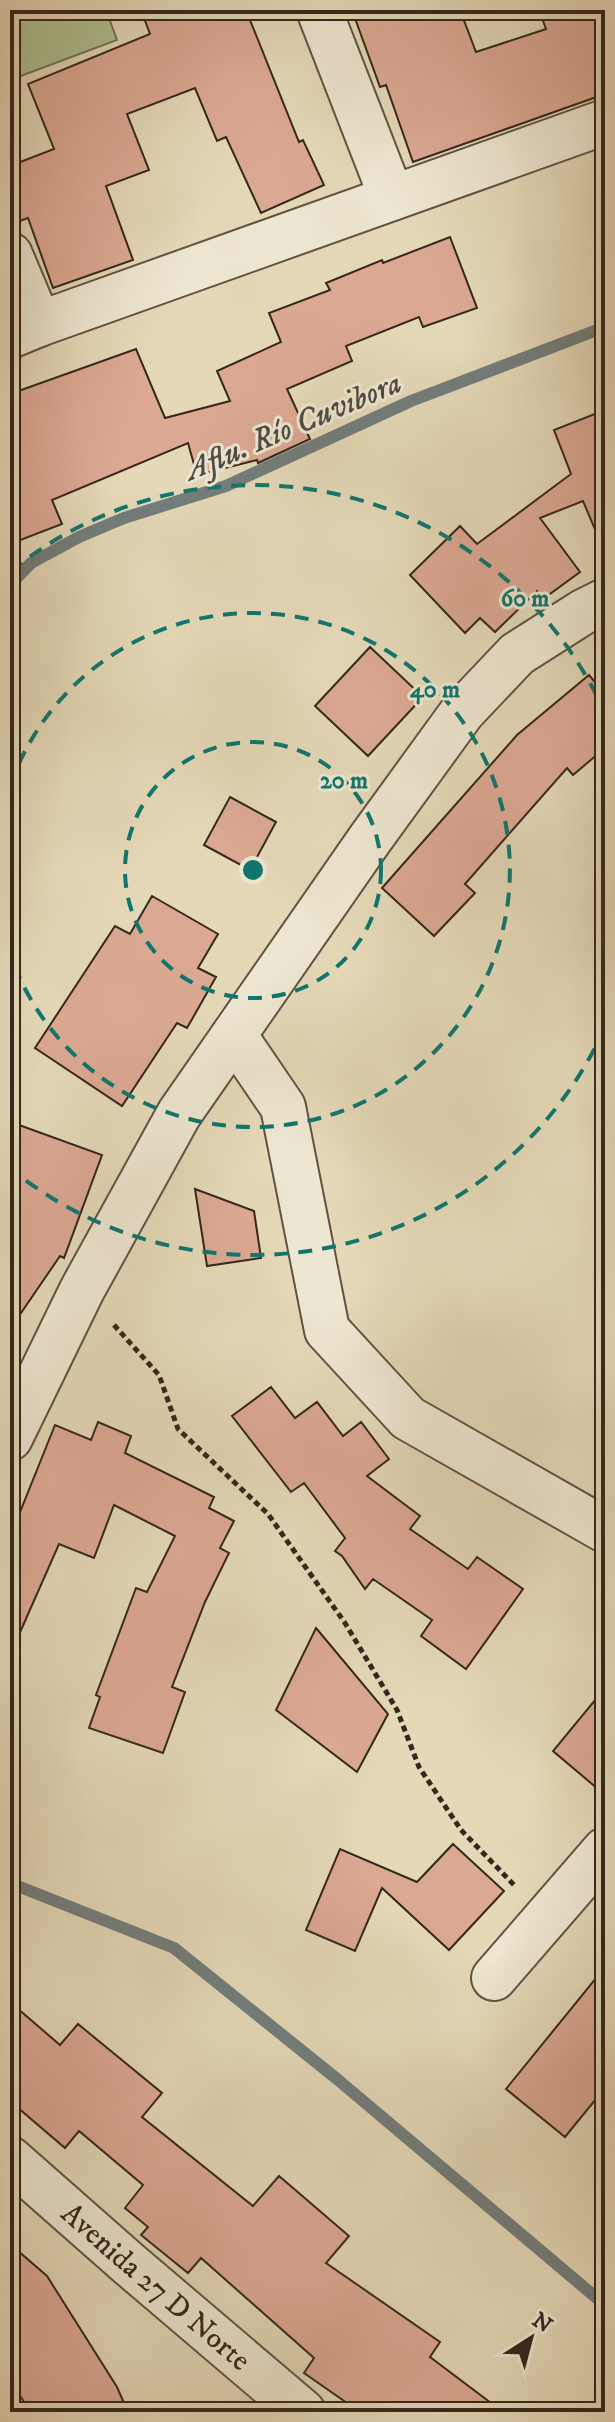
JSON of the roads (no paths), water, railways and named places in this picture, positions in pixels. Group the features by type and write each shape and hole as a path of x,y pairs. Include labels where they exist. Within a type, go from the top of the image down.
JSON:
{"street":[{"path":"319,10 392,198"},
{"path":"10,255 24,330 605,122"},
{"path":"10,1438 82,1290 179,1114 370,839 463,711 517,654 605,601"},
{"path":"234,1035 283,1107 327,1330 408,1418 605,1530"},
{"path":"494,1978 605,1850"},
{"name":"Avenida 27 D Norte","path":"10,2159 295,2409"}],"waterway":[{"name":"Aflu. Río Cuvibora","path":"10,585 31,563 79,537 124,518 226,486 411,401 605,327"},
{"path":"10,1883 174,1948 337,2079 605,2305"}]}
